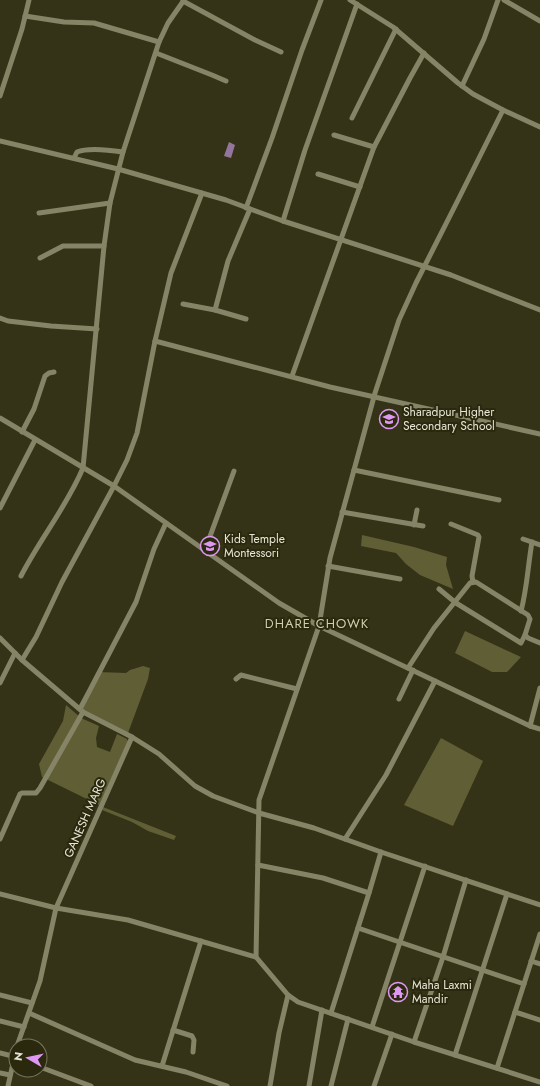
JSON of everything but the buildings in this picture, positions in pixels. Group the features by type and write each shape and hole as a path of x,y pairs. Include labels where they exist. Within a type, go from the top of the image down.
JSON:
{"street":[{"path":"0,96 29,0"},
{"path":"215,310 228,261 321,0"},
{"path":"350,0 396,29 473,94 502,110 540,127"},
{"path":"462,86 484,39 498,0"},
{"path":"504,0 540,21"},
{"path":"21,576 32,554 77,483 83,468 104,246 110,203 122,152 159,42 168,23 183,1 255,40 281,52"},
{"path":"283,221 305,150 357,4"},
{"path":"25,16 64,22 94,23 159,42"},
{"path":"352,118 396,29"},
{"path":"156,53 226,81"},
{"path":"292,376 342,240 374,147 424,53"},
{"path":"256,957 259,800 319,626 328,566 374,397 399,320 424,266 502,110"},
{"path":"334,135 374,147"},
{"path":"0,141 118,169 202,193 283,221 451,275 540,310"},
{"path":"74,158 77,152 85,150 109,150 122,152"},
{"path":"318,174 360,187"},
{"path":"22,660 36,637 62,582 127,460 137,433 155,341 174,263 202,193"},
{"path":"39,213 110,203"},
{"path":"40,258 63,246 104,246"},
{"path":"183,304 215,310 246,319"},
{"path":"0,318 8,321 51,326 97,329"},
{"path":"155,341 330,387 540,434"},
{"path":"22,432 34,409 45,376 54,372"},
{"path":"0,418 114,486 279,603 319,626 530,726 540,729"},
{"path":"0,508 35,440"},
{"path":"354,470 499,500"},
{"path":"205,550 234,471"},
{"path":"414,525 417,510"},
{"path":"342,512 423,526"},
{"path":"0,839 20,794 36,793 40,788 82,710 136,602 154,549 166,523"},
{"path":"451,524 478,535 479,537 472,576 473,582"},
{"path":"523,539 540,545"},
{"path":"521,611 526,592 532,542"},
{"path":"328,566 400,579"},
{"path":"399,699 410,669 434,628 455,602 470,582 476,582 528,616 530,619 525,635 521,643 455,602 439,589"},
{"path":"525,635 528,638 540,643"},
{"path":"0,638 22,660 82,710 132,737 159,754 195,786 213,796 259,813 314,828 540,905"},
{"path":"0,684 15,653"},
{"path":"236,679 241,675 297,689"},
{"path":"345,839 386,775 435,681"},
{"path":"530,726 540,688"},
{"name":"GANESH MARG","path":"20,1038 40,981 56,908 132,737"},
{"path":"331,1013 381,852"},
{"path":"258,865 323,878 369,893"},
{"path":"372,1027 401,943 425,866"},
{"path":"414,1042 443,957 466,880"},
{"path":"0,894 56,908 128,920 256,957 288,995 298,1002 414,1042 540,1082"},
{"path":"455,1055 507,894"},
{"path":"358,928 524,984"},
{"path":"496,1068 540,934"},
{"path":"162,1066 201,941"},
{"path":"531,961 540,964"},
{"path":"0,995 32,1003"},
{"path":"270,1086 279,1033 288,995"},
{"path":"309,1086 322,1010"},
{"path":"515,1012 540,1020"},
{"path":"29,1013 135,1060 186,1072 227,1086"},
{"path":"331,1086 348,1019"},
{"path":"0,1021 24,1027"},
{"path":"173,1030 192,1036 194,1040 194,1052"},
{"path":"374,1086 392,1034"},
{"path":"48,1070 92,1086"}],"shaded area":[{"path":"229,142 235,145 231,158 224,156"},
{"path":"362,535 414,547 447,557 446,565 453,589 420,575 406,564 396,553 361,546"},
{"path":"465,631 521,657 507,672 492,672 455,653"},
{"path":"143,666 150,668 148,679 128,733 78,707 98,672 126,673 130,670"},
{"path":"66,705 81,718 99,726 96,738 97,747 110,752 117,734 127,739 128,742 99,805 42,777 39,764 63,721"},
{"path":"441,738 483,761 453,826 404,805"},
{"path":"103,807 176,836 174,840 148,831 132,822 102,810"}],"place":[{"name":"Sharadpur Higher Secondary School","path":"389,419"},
{"name":"Kids Temple Montessori","path":"210,546"},
{"name":"Maha Laxmi Mandir","path":"398,992"}],"district":[{"name":"DHARE CHOWK","path":"317,623"}]}
